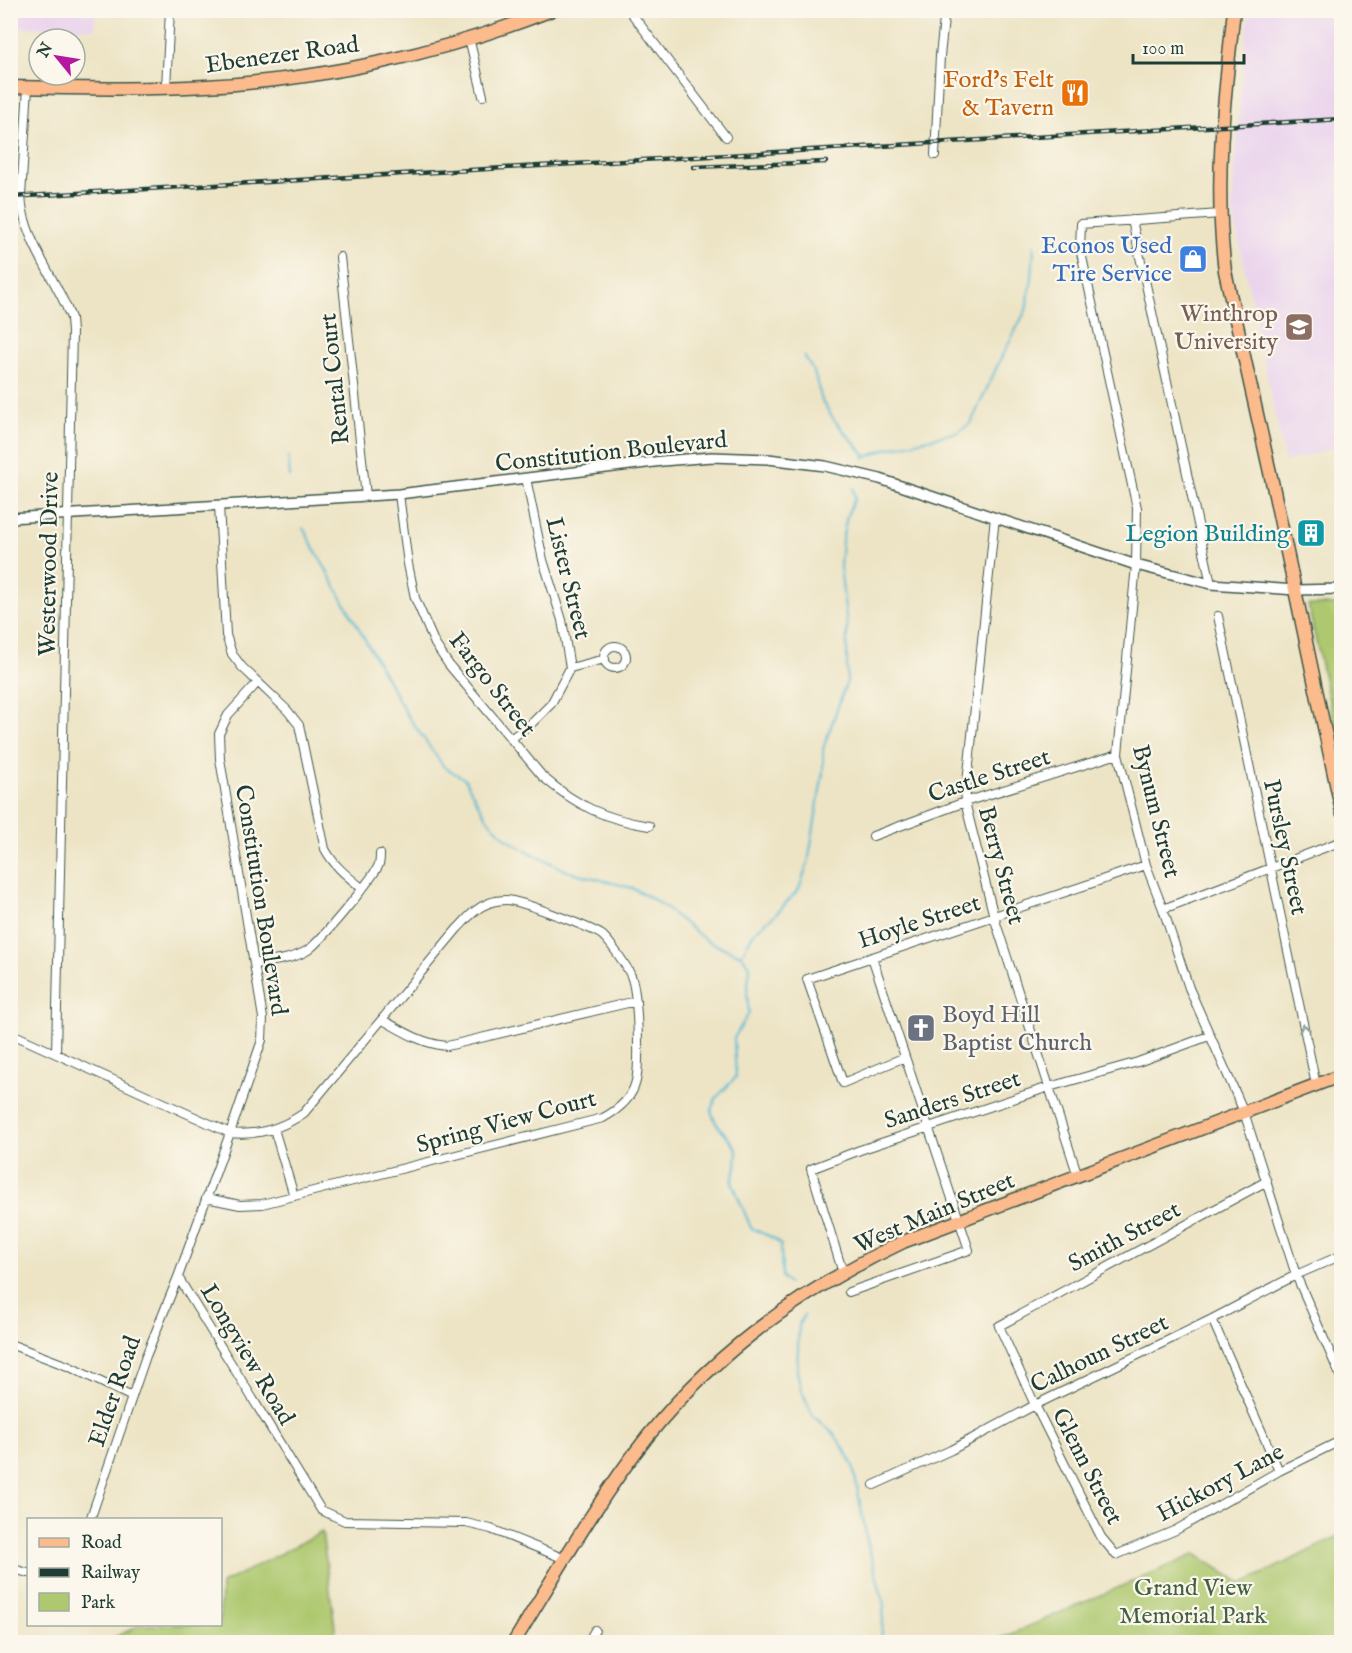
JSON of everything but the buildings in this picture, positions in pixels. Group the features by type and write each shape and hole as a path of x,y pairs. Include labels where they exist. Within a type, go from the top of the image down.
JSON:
{"main road":[{"name":"Ebenezer Road","path":"28,87 166,88 252,82 313,74 388,59 469,38 552,10"},
{"path":"1234,10 1221,127 1220,214 1225,272 1296,590 1341,812"},
{"name":"Ebenezer Road","path":"10,87 27,87"},
{"name":"West Main Street","path":"514,1642 565,1559 634,1456 689,1389 712,1366 789,1305 843,1273 903,1242 1341,1075"}],"street":[{"path":"166,88 170,10"},
{"path":"629,10 726,137"},
{"path":"935,155 945,10"},
{"path":"469,38 483,96"},
{"name":"Westerwood Drive","path":"28,87 21,190 22,209 28,229 61,294 70,318 72,344 56,1053"},
{"path":"10,209 22,209"},
{"path":"1211,584 1132,220 1220,214"},
{"name":"Bynum Street","path":"1132,220 1081,224 1080,248 1137,508 1136,565 1118,754 1146,865 1189,988 1244,1112 1296,1275 1341,1380"},
{"name":"Rental Court","path":"340,257 366,496"},
{"name":"Constitution Boulevard","path":"10,518 399,494 662,461 712,457 768,459 852,472 1136,565 1211,584 1296,590 1341,589"},
{"name":"Lister Street","path":"512,738 551,704 570,668 562,620 543,560 526,478"},
{"name":"Fargo Street","path":"399,494 415,598 423,622 449,665 543,777 561,793 602,815 649,826"},
{"path":"219,505 226,635 232,654 299,725 325,849 331,861 362,888"},
{"name":"Berry Street","path":"995,517 965,802 994,917 1078,1176"},
{"name":"Pursley Street","path":"1218,616 1316,1085"},
{"path":"570,668 604,659"},
{"name":"Constitution Boulevard","path":"230,1133 262,1040 263,1018 220,759 219,734 228,715 258,682"},
{"name":"Castle Street","path":"873,836 965,802 1118,754"},
{"path":"1163,909 1341,842"},
{"path":"254,964 288,958 308,950 362,888 379,865 380,854"},
{"name":"Hoyle Street","path":"905,1057 843,1083 807,979 1146,865"},
{"name":"Spring View Court","path":"206,1198 240,1205 262,1204 603,1118 627,1101 636,1082 638,1056 636,1001 632,977 602,935 528,905 508,900 490,902 475,910 303,1113 289,1123 274,1129 246,1135 230,1133"},
{"path":"849,1292 969,1250 872,957"},
{"path":"383,1020 432,1044 447,1046 636,1001"},
{"path":"10,1033 230,1133"},
{"name":"Sanders Street","path":"843,1273 811,1169 860,1150 1049,1088 1138,1062 1209,1036"},
{"path":"274,1129 294,1196"},
{"name":"Longview Road","path":"230,1133 178,1276 323,1512 345,1521 466,1523 491,1529 565,1559"},
{"name":"Smith Street","path":"999,1326 1267,1181"},
{"name":"Calhoun Street","path":"874,1485 960,1445 1035,1405 1212,1319 1296,1275 1341,1256"},
{"name":"Elder Road","path":"91,1518 146,1356 178,1276"},
{"path":"1212,1319 1279,1471"},
{"name":"Glenn Street","path":"999,1326 1035,1405 1101,1537 1116,1556"},
{"path":"10,1344 70,1367 132,1397"},
{"name":"Hickory Lane","path":"1116,1556 1176,1530 1279,1471 1341,1440"},
{"path":"11,1567 27,1573"},
{"path":"588,1642 595,1630"}],"shaded area":[{"path":"11,10 95,11 95,29 87,27 11,27"},
{"name":"Winthrop University","path":"1249,11 1341,11 1341,446 1285,462 1232,208"}],"green space":[{"path":"1308,605 1341,605 1341,755"},
{"path":"322,1532 337,1642 111,1642 109,1640 138,1626 222,1626 222,1583"},
{"name":"Grand View Memorial Park","path":"1341,1535 1341,1642 992,1642 1196,1554 1242,1584"}],"waterway":[{"path":"864,458 886,449 958,432 971,423 1026,310 1032,279 1034,246"},
{"path":"804,356 814,372 822,401 834,420 866,456"},
{"path":"288,456 290,478"},
{"path":"742,954 754,932 776,914 799,889 808,863 823,772 823,749 847,681 847,626 840,566 847,515 855,498 853,488"},
{"path":"303,528 407,715 444,767 465,779 489,821 506,838 567,871 632,888 658,902 707,941 741,955 750,966 747,993 749,1013 734,1038 736,1077 716,1098 711,1111 716,1123 737,1149 732,1182 751,1228 773,1238 781,1245 782,1277 789,1284"},
{"path":"804,1315 799,1324 797,1371 801,1389 813,1416 834,1434 853,1466 868,1545 884,1604 881,1642"}],"railway":[{"path":"10,197 1342,119"},
{"path":"694,167 826,162"}],"place":[{"name":"Ford's Felt & Tavern","path":"1075,93"},
{"name":"Econos Used Tire Service","path":"1193,259"},
{"name":"Winthrop University","path":"1299,327"},
{"name":"Legion Building","path":"1311,533"},
{"name":"Boyd Hill Baptist Church","path":"921,1028"}]}
